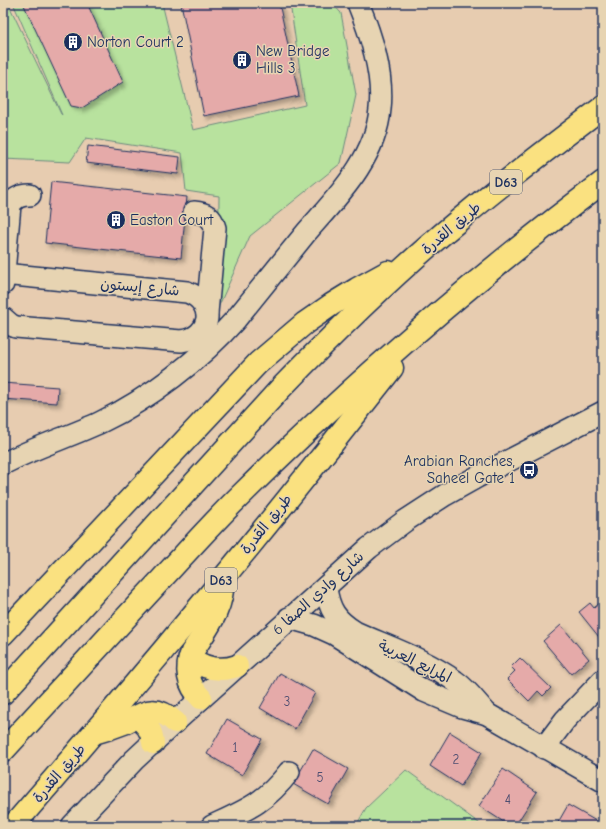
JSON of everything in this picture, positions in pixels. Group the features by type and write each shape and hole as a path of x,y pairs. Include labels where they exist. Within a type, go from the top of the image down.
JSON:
{"main road":[{"name":"طريق القدرة","path":"3,693 280,389 362,307 412,260 458,220 603,107"},
{"name":"طريق القدرة","path":"3,751 242,494 300,437 360,382 422,329 502,262 603,182"},
{"name":"طريق القدرة","path":"3,634 258,363 299,328 331,305 357,289 412,260"},
{"name":"طريق القدرة","path":"13,826 94,733 223,578 422,329"},
{"path":"201,698 196,693 189,680 188,665 192,652 213,619 218,608 223,588 223,578"},
{"path":"3,609 39,595"},
{"path":"190,658 204,667 212,669 225,669 237,666"},
{"path":"94,733 113,728 143,712 157,712 170,717 175,722"},
{"path":"135,717 148,727 153,742"}],"street":[{"path":"3,464 117,414 150,393 192,362 221,336 236,319 343,188 368,151 376,131 380,109 380,87 377,66 362,8"},
{"path":"3,278 10,205 15,198 19,196 30,195"},
{"path":"3,318 11,325 16,327 181,341 190,340 198,336 207,322 215,228 214,222 206,214 194,212"},
{"name":"شارع إيستون","path":"3,278 187,292 194,294 200,299 205,306 207,313"},
{"name":"شارع وادي الصفا 6","path":"72,826 153,742 289,618 326,588 369,548 405,521 445,495 603,412"},
{"name":"المرابع العربية","path":"326,588 327,599 331,609 344,626 354,632 440,670 456,681 466,700"},
{"name":"المرابع العربية","path":"289,618 314,625 334,634 424,691 466,700 544,748 603,780"},
{"path":"403,679 407,668 414,658"},
{"path":"544,748 565,720 603,680"},
{"path":"212,826 257,804 270,794 289,772"}],"green space":[{"path":"3,3 8,3 62,115 13,3 162,3 193,130 305,105 290,3 332,3 341,13 356,95 341,163 250,236 218,308 219,196 186,191 182,153 86,138 70,162 3,159"},
{"path":"406,770 483,826 356,826 366,808"}],"building":[{"name":"Norton Court 2","path":"23,3 87,3 123,82 82,108 71,106"},
{"name":"New Bridge Hills 3","path":"181,3 279,3 299,96 204,116"},
{"path":"88,146 180,157 178,174 86,163"},
{"name":"Easton Court","path":"51,182 187,197 181,258 45,243"},
{"path":"3,383 58,387 57,403 3,399"},
{"path":"602,601 603,642 579,612 590,603 594,608"},
{"path":"561,625 589,659 571,674 543,641"},
{"path":"520,658 551,688 543,696 538,691 529,701 507,679 515,671 511,667"},
{"path":"431,671 441,677 433,690 423,683"},
{"path":"280,673 315,693 295,729 260,708"},
{"path":"227,719 262,739 242,775 207,754"},
{"path":"450,732 482,752 461,786 430,766"},
{"path":"313,749 348,769 328,804 293,784"},
{"path":"503,769 537,792 515,826 510,826 479,806"},
{"path":"568,805 603,825 603,826 556,826"},
{"path":"264,820 274,826 260,826"}],"place":[{"name":"Norton Court 2","path":"73,42"},
{"name":"New Bridge Hills 3","path":"242,60"},
{"name":"Easton Court","path":"116,220"},
{"name":"Arabian Ranches, Saheel Gate 1","path":"529,470"}]}
